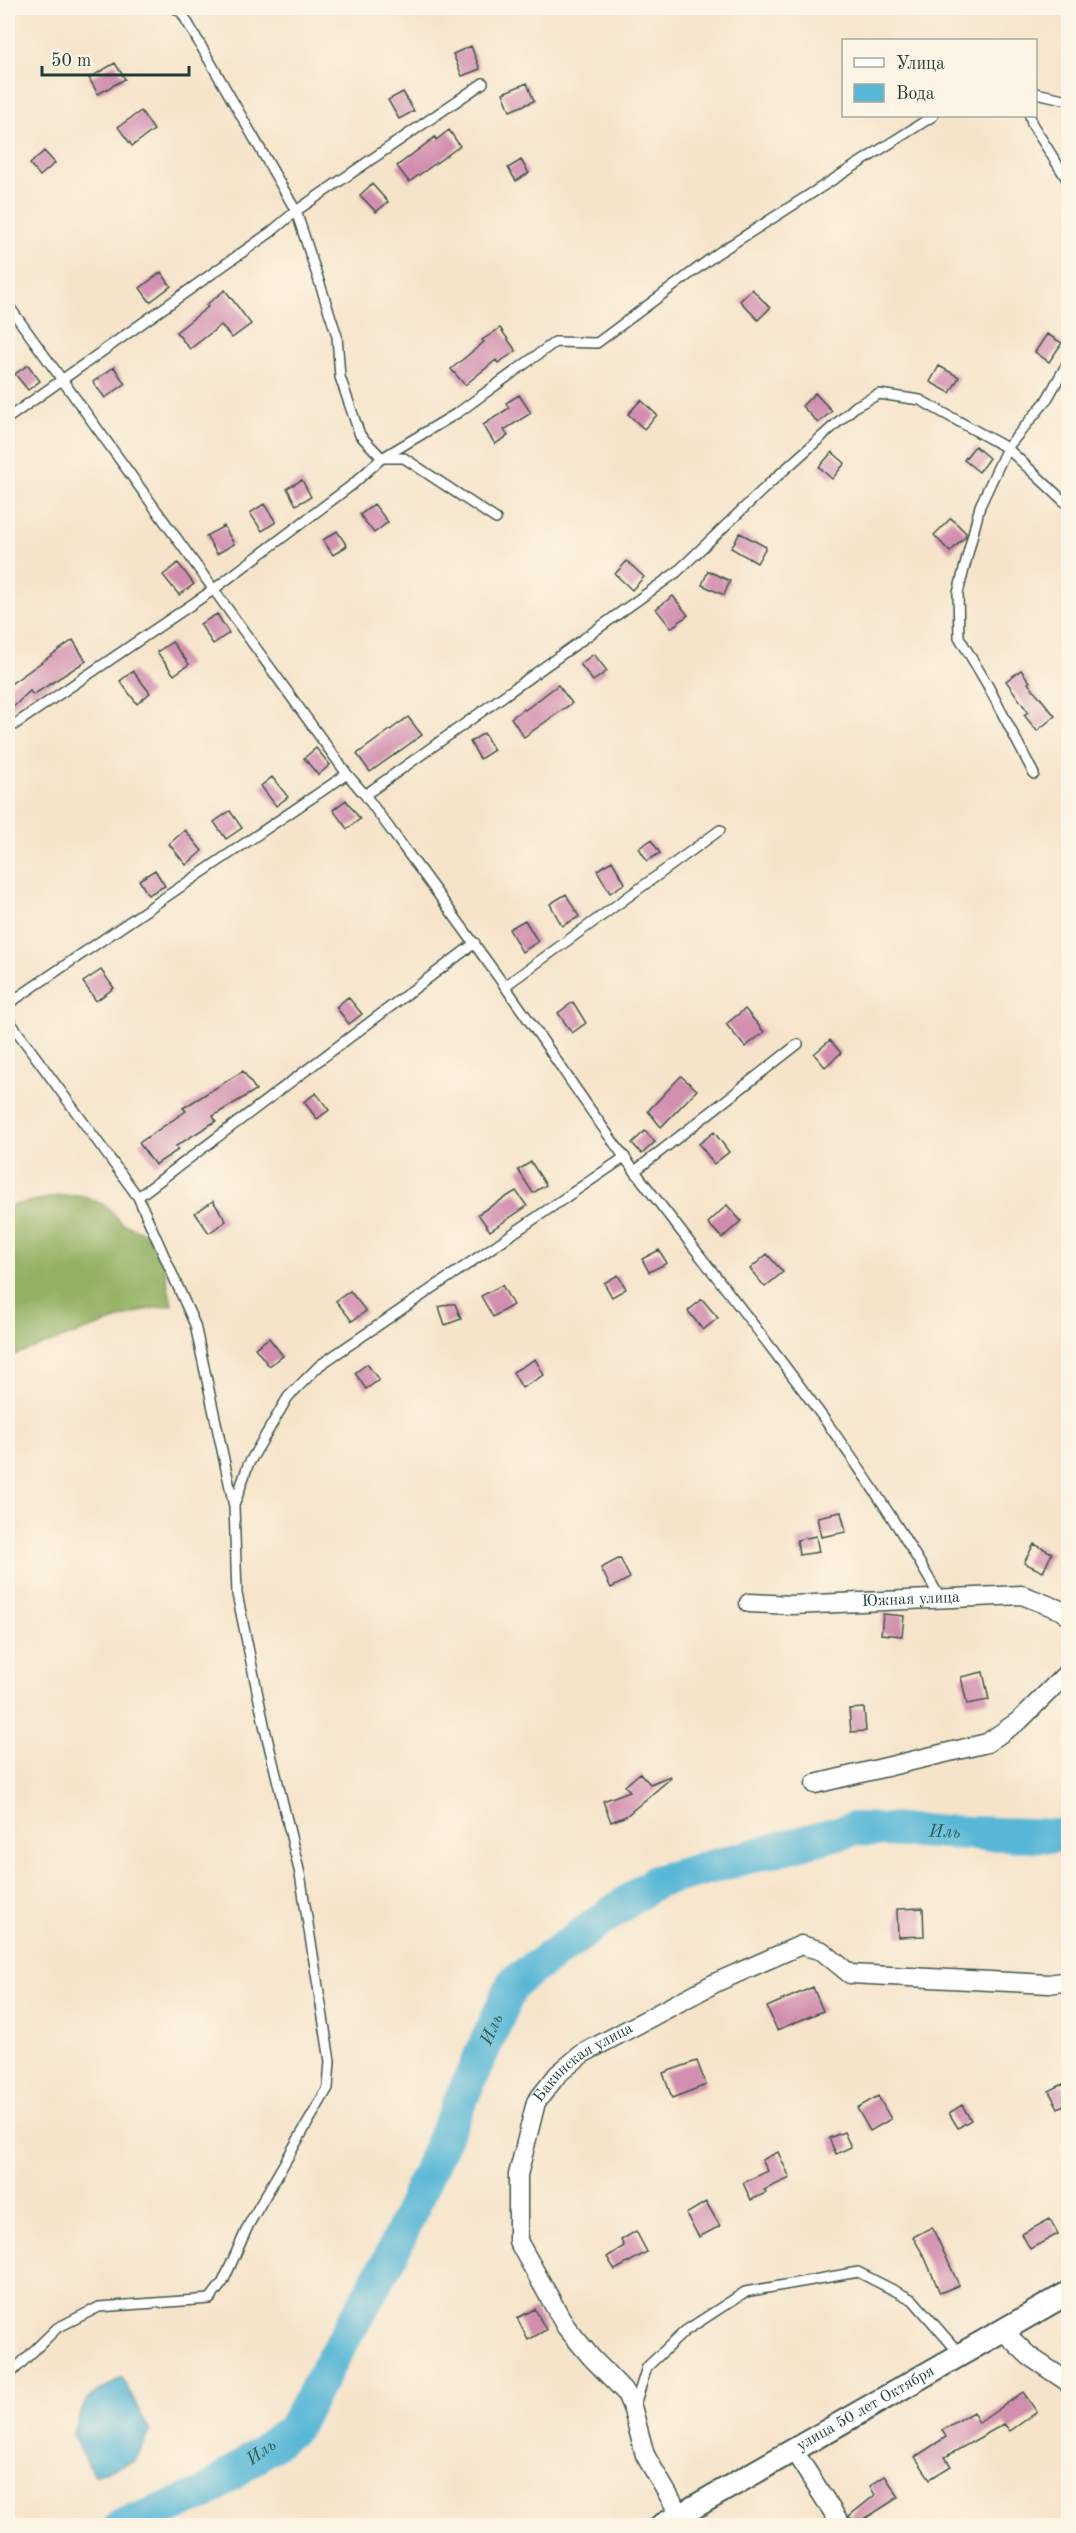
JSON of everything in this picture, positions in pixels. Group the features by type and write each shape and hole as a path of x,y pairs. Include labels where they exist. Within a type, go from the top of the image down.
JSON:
{"street":[{"name":"Южная улица","path":"749,1603 792,1605 1022,1595 1064,1611 1068,1616"},
{"path":"815,1784 987,1743 1020,1720 1068,1672"},
{"name":"Бакинская улица","path":"670,2520 645,2455 626,2393 566,2327 518,2241 518,2175 536,2102 558,2074 582,2054 707,1988 801,1945 822,1951 850,1974 1049,1984 1068,1981"},
{"name":"улица 50 лет Октября","path":"670,2520 1068,2293"},
{"path":"1002,2331 1029,2356 1068,2382"},
{"path":"794,2451 842,2526"}],"lane":[{"path":"175,8 182,13 296,211 337,336 340,377 360,435 382,458 404,458 496,519"},
{"path":"8,418 60,379 271,232 296,211 483,83"},
{"path":"1037,93 1068,100"},
{"path":"8,729 213,590 352,485 382,458 459,412 555,342 597,343 718,253 931,117"},
{"path":"1029,117 1068,181"},
{"path":"8,305 347,774 366,795 475,943 635,1171 767,1343 853,1462 911,1545 940,1598"},
{"path":"1034,774 987,684 958,636 958,593 980,506 1007,448 1046,401 1068,363"},
{"path":"366,795 677,572 772,481 856,406 879,394 920,400 1007,448 1068,505"},
{"path":"8,1004 347,774"},
{"path":"505,986 720,830"},
{"path":"138,1197 475,943"},
{"path":"8,1019 138,1197 195,1325 234,1506 237,1593 265,1730 300,1874 330,2061 328,2088 249,2224 223,2282 210,2299 99,2307 57,2328 8,2376"},
{"path":"635,1171 798,1044"},
{"path":"234,1506 248,1465 288,1397 320,1365 625,1157"},
{"path":"633,2410 647,2367 685,2331 745,2292 858,2272 913,2300 960,2354"}],"green space":[{"path":"59,1196 85,1196 106,1206 123,1224 145,1233 161,1253 172,1305 145,1310 8,1357 8,1206"}],"water":[{"path":"122,2377 150,2432 135,2461 94,2475 72,2434 87,2399"}],"building":[{"path":"471,46 480,69 462,76 453,54"},
{"path":"115,63 125,79 98,94 89,78"},
{"path":"527,83 534,101 510,111 503,93"},
{"path":"403,92 414,111 399,119 388,100"},
{"path":"141,111 154,130 132,146 118,127"},
{"path":"449,130 460,146 409,182 397,166 435,137 436,140"},
{"path":"44,151 55,163 40,176 30,164"},
{"path":"521,160 529,173 516,181 508,168"},
{"path":"372,184 388,202 376,212 360,195"},
{"path":"161,272 171,286 150,302 140,288"},
{"path":"752,289 770,308 758,320 740,301"},
{"path":"225,290 251,324 232,338 221,325 190,349 176,332 208,307 206,305"},
{"path":"500,328 516,351 498,363 496,360 465,385 451,369 484,342 482,340"},
{"path":"1047,334 1062,343 1049,362 1035,352"},
{"path":"28,365 40,381 28,390 15,374"},
{"path":"939,366 959,377 950,393 930,382"},
{"path":"114,367 125,384 105,398 93,382"},
{"path":"815,393 832,411 818,423 802,406"},
{"path":"519,395 531,413 504,430 508,436 495,444 483,425 509,408 506,403"},
{"path":"641,400 657,415 644,429 628,414"},
{"path":"975,446 989,458 979,472 964,460"},
{"path":"832,452 845,463 832,479 819,467"},
{"path":"302,480 311,497 296,505 287,488"},
{"path":"264,504 276,522 262,531 250,513"},
{"path":"374,504 388,522 374,533 360,515"},
{"path":"951,518 966,533 965,537 950,552 934,535"},
{"path":"224,526 234,544 217,554 206,536"},
{"path":"337,531 347,546 333,555 323,540"},
{"path":"740,533 766,547 757,563 731,548"},
{"path":"627,561 644,577 632,590 615,574"},
{"path":"178,563 194,584 179,595 163,575"},
{"path":"708,571 730,581 724,595 702,585"},
{"path":"673,596 688,615 671,628 656,609"},
{"path":"217,614 229,633 213,644 200,624"},
{"path":"73,640 86,661 33,695 30,691 8,712 8,686"},
{"path":"172,642 189,664 174,675 157,652"},
{"path":"594,654 607,671 593,681 580,664"},
{"path":"1021,670 1030,682 1028,683 1055,716 1037,731 1024,715 1028,712 1006,681"},
{"path":"133,671 150,693 137,704 120,681"},
{"path":"558,685 572,703 524,737 511,718"},
{"path":"408,717 422,735 370,772 357,754"},
{"path":"484,733 494,750 480,759 470,742"},
{"path":"316,748 330,765 318,775 304,758"},
{"path":"272,777 288,797 276,806 261,786"},
{"path":"346,800 360,819 347,829 333,810"},
{"path":"230,811 242,828 226,839 214,822"},
{"path":"185,830 202,851 186,865 169,844"},
{"path":"651,840 660,853 647,861 639,848"},
{"path":"612,861 625,883 610,893 597,870"},
{"path":"155,870 165,886 148,895 139,880"},
{"path":"566,894 579,917 562,926 550,904"},
{"path":"525,920 538,942 522,952 509,929"},
{"path":"101,970 114,988 96,1001 83,982"},
{"path":"348,997 362,1014 349,1024 336,1007"},
{"path":"573,1002 586,1023 572,1033 558,1013"},
{"path":"745,1009 764,1032 745,1047 726,1024"},
{"path":"830,1040 841,1053 825,1067 814,1054"},
{"path":"243,1071 256,1090 213,1116 216,1121 176,1146 178,1150 155,1165 139,1143 186,1111 183,1108"},
{"path":"681,1076 697,1090 661,1127 648,1111"},
{"path":"316,1093 329,1110 317,1119 304,1102"},
{"path":"645,1131 655,1142 642,1154 632,1143"},
{"path":"714,1132 729,1152 714,1164 699,1144"},
{"path":"531,1162 546,1185 533,1193 518,1170"},
{"path":"516,1191 527,1206 490,1231 478,1214"},
{"path":"213,1201 226,1221 209,1233 195,1213"},
{"path":"727,1205 741,1221 722,1238 708,1223"},
{"path":"659,1250 667,1263 649,1272 642,1259"},
{"path":"767,1254 783,1272 765,1287 750,1269"},
{"path":"618,1275 626,1289 612,1297 604,1283"},
{"path":"502,1285 513,1305 493,1317 481,1296"},
{"path":"350,1291 366,1311 352,1321 336,1301"},
{"path":"702,1299 718,1318 703,1330 688,1311"},
{"path":"455,1304 461,1319 445,1325 439,1307"},
{"path":"269,1338 283,1356 269,1366 255,1348"},
{"path":"535,1359 544,1375 522,1388 513,1372"},
{"path":"367,1364 379,1380 366,1389 355,1373"},
{"path":"841,1512 846,1532 821,1537 817,1517"},
{"path":"816,1536 819,1552 799,1555 797,1540"},
{"path":"1034,1544 1052,1553 1043,1572 1024,1563"},
{"path":"620,1558 630,1578 611,1588 601,1568"},
{"path":"883,1614 904,1616 902,1636 881,1634"},
{"path":"983,1672 989,1700 967,1704 961,1677"},
{"path":"864,1708 866,1731 851,1732 849,1709"},
{"path":"640,1773 650,1784 670,1776 671,1778 626,1816 611,1822 603,1801 630,1791 625,1786"},
{"path":"923,1908 924,1936 898,1937 897,1909"},
{"path":"813,1987 823,2011 777,2030 767,2007"},
{"path":"697,2061 706,2085 672,2098 663,2073"},
{"path":"1063,2084 1068,2094 1068,2103 1058,2108 1049,2091"},
{"path":"878,2096 891,2119 870,2131 857,2108"},
{"path":"962,2105 971,2120 958,2128 949,2113"},
{"path":"844,2132 851,2147 836,2154 829,2138"},
{"path":"778,2152 790,2178 764,2190 766,2193 751,2200 743,2183 768,2171 762,2160"},
{"path":"706,2202 720,2226 699,2237 686,2214"},
{"path":"1050,2219 1058,2234 1030,2249 1022,2234"},
{"path":"932,2227 959,2285 940,2293 913,2237"},
{"path":"636,2231 647,2252 615,2270 607,2257 624,2246 621,2240"},
{"path":"535,2309 546,2330 528,2340 517,2318"},
{"path":"1023,2392 1037,2412 1010,2431 1004,2424 945,2457 951,2466 930,2479 915,2457 946,2437 942,2430 973,2412 979,2423"},
{"path":"885,2476 899,2497 855,2525 849,2516 875,2495 870,2486"}],"waterway":[{"name":"Иль","path":"121,2526 204,2494 292,2430 390,2258 513,1983 655,1882 853,1829 1068,1835"}]}
